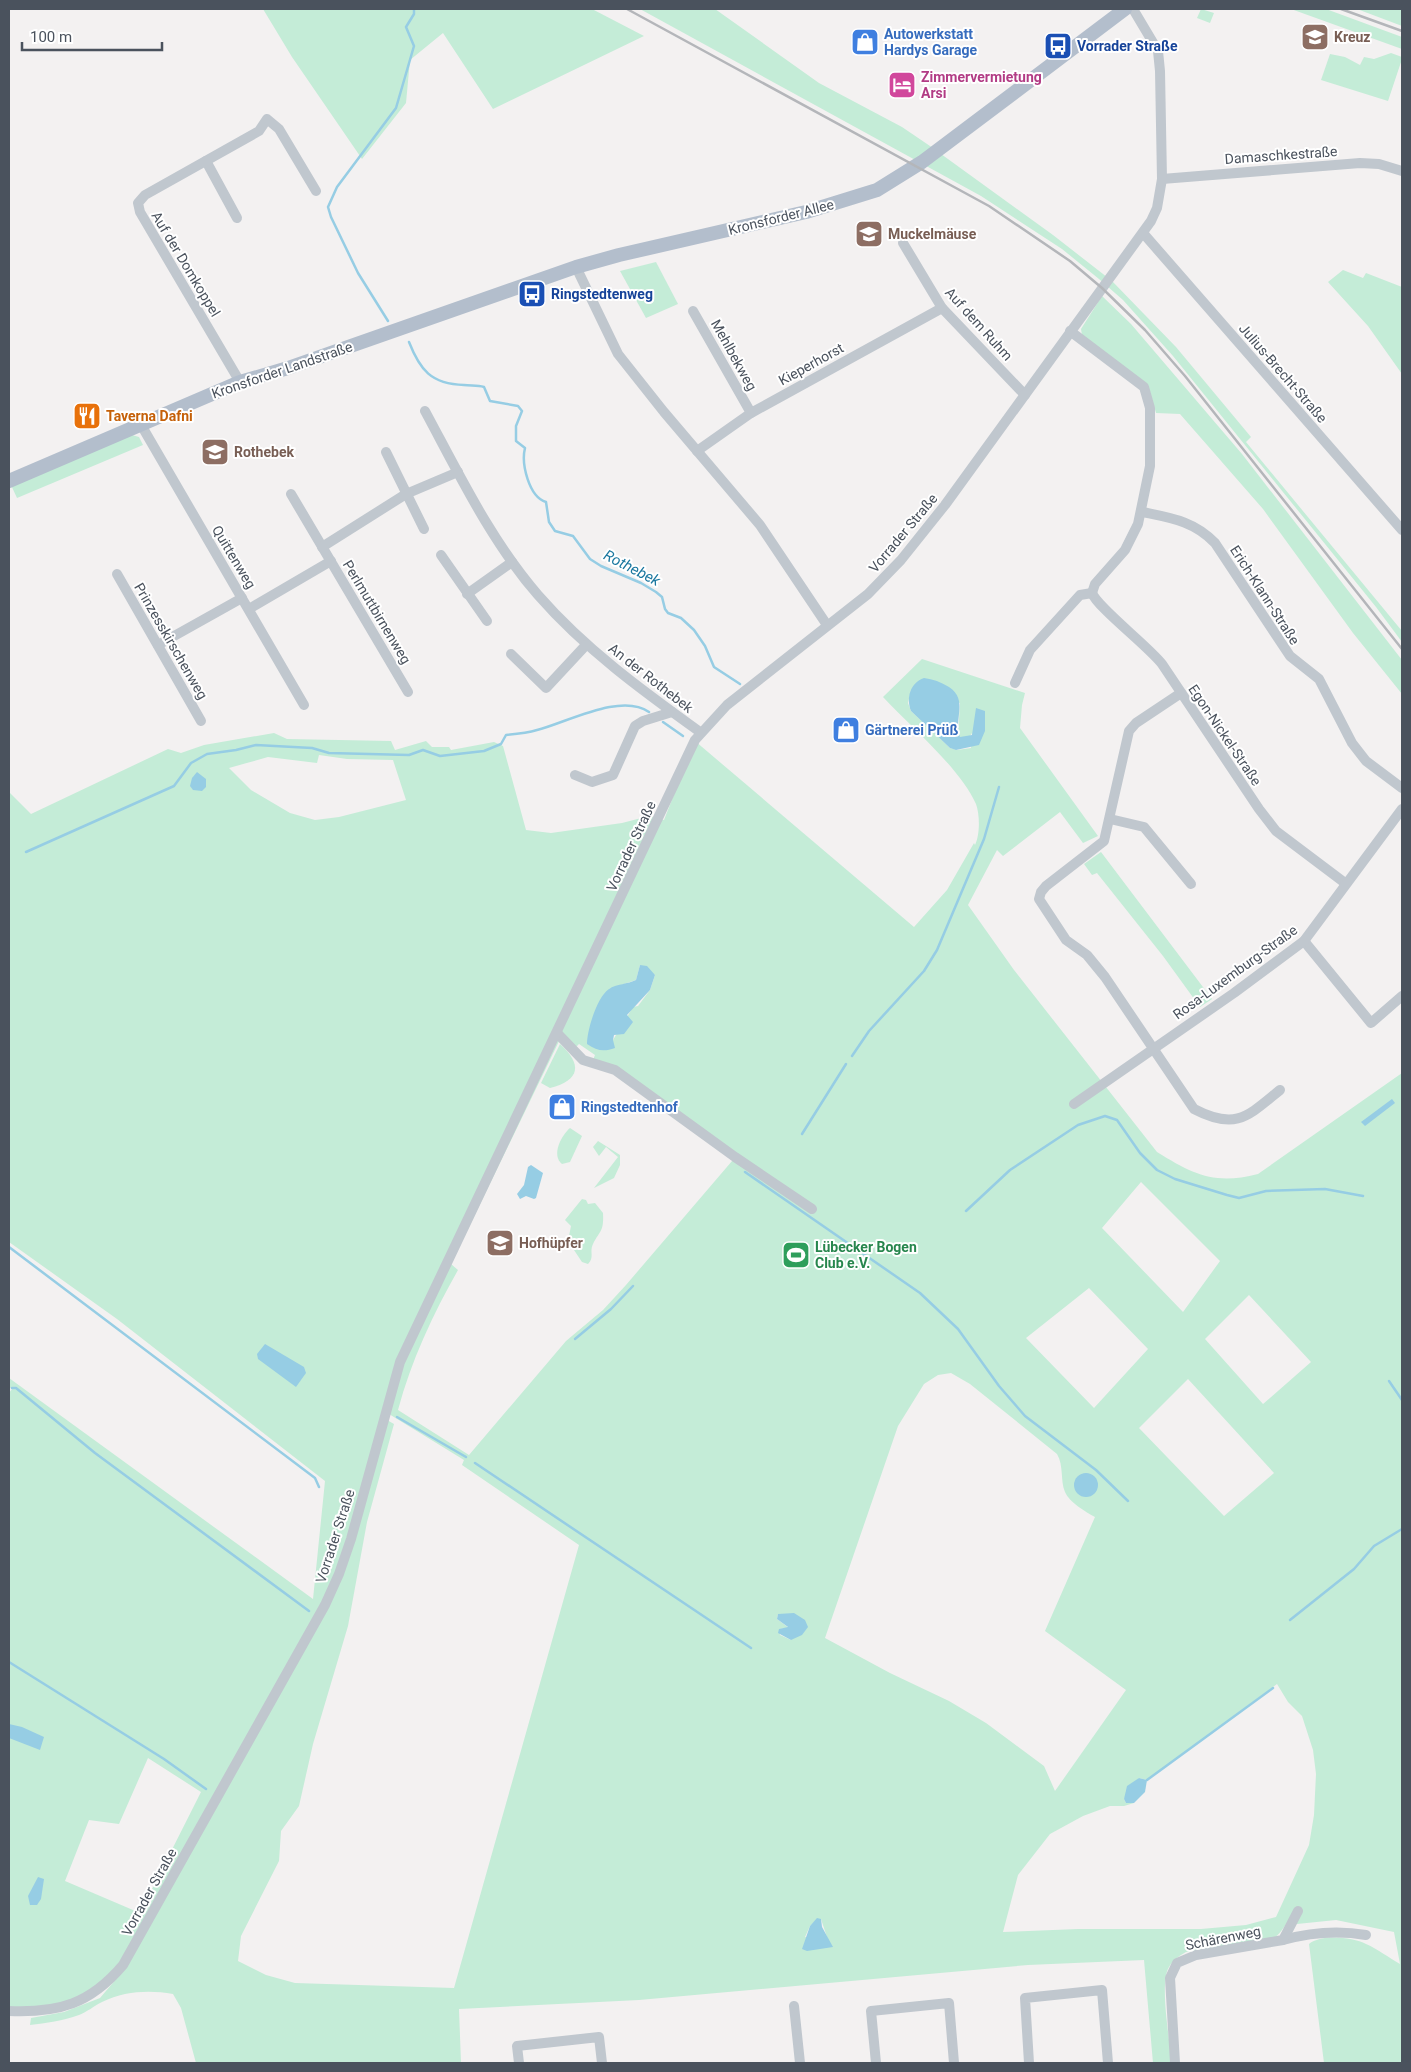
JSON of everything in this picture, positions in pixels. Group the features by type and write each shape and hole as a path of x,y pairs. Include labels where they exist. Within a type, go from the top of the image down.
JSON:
{"main road":[{"name":"Kronsforder Allee","path":"390,332 576,267 619,255 806,212 877,190 922,162 1126,9"},
{"name":"Kronsforder Landstraße","path":"9,481 140,423 240,382 288,368 390,332"}],"street":[{"name":"Vorrader Straße","path":"9,2011 40,2011 77,2003 93,1995 115,1974 133,1948 325,1606 351,1539 400,1362 700,732 726,705 868,594 901,560 945,505 1070,331 1143,234 1157,208 1162,179 1160,71 1158,51 1133,9"},
{"name":"Auf der Domkoppel","path":"240,382 140,212 138,203 145,195 258,131 267,119 279,129 316,191"},
{"path":"206,161 238,218"},
{"name":"Damaschkestraße","path":"1162,179 1360,163 1379,164 1402,171"},
{"name":"Julius-Brecht-Straße","path":"1143,234 1402,530"},
{"name":"Auf dem Ruhm","path":"903,243 942,308 1025,395"},
{"path":"576,267 618,354 760,525 828,626"},
{"name":"Kieperhorst","path":"697,451 751,413 942,308"},
{"name":"Mehlbekweg","path":"693,311 751,413"},
{"path":"1014,684 1030,650 1080,595 1092,593 1095,584 1125,550 1142,512 1150,466 1150,408 1144,387 1070,331"},
{"name":"An der Rothebek","path":"426,411 482,516 512,562 538,595 586,645 700,732"},
{"name":"Quittenweg","path":"140,423 304,705"},
{"path":"386,452 424,529"},
{"path":"322,547 406,494 458,472"},
{"name":"Perlmuttbirnenweg","path":"291,494 408,692"},
{"name":"Erich-Klann-Straße","path":"1142,512 1187,523 1203,531 1215,543 1290,656 1320,679 1352,742 1366,761 1402,788"},
{"path":"441,555 487,621"},
{"path":"249,609 331,562"},
{"path":"467,594 512,562"},
{"name":"Prinzesskirschenweg","path":"117,574 201,721"},
{"name":"Egon-Nickel-Straße","path":"1092,593 1098,602 1155,654 1259,809 1276,831 1345,883"},
{"path":"158,645 242,598"},
{"path":"511,654 546,688 586,645"},
{"path":"1181,693 1136,723 1130,731 1104,841 1046,886 1041,892 1039,900 1066,940 1092,960 1194,1109 1205,1115 1234,1120 1247,1116 1280,1090"},
{"path":"575,775 592,782 613,775 635,726 643,721 672,712"},
{"name":"Rosa-Luxemburg-Straße","path":"1074,1104 1234,994 1304,942 1345,883 1402,809"},
{"path":"1110,819 1144,826 1191,884"},
{"path":"1304,942 1372,1023 1402,996"},
{"path":"557,1033 583,1060 615,1070 735,1157 812,1209"},
{"path":"1283,1940 1298,1911"},
{"name":"Schärenweg","path":"1175,2063 1170,1984 1171,1972 1177,1963 1196,1955 1283,1940 1314,1932 1347,1932 1366,1935"},
{"path":"1028,2063 1025,1998 1102,1990 1108,2063"},
{"path":"876,2063 871,2011 949,2003 954,2063"},
{"path":"794,2006 800,2063"},
{"path":"519,2063 517,2046 599,2037 602,2063"}],"green space":[{"path":"263,9 592,9 644,36 493,109 443,33 410,60 406,103 362,159 292,57"},
{"path":"640,9 715,9 819,83 902,127 930,146 1053,235 1112,281 1176,347 1251,437 1246,442 1402,631 1402,642 1376,607 1173,356 1123,300 1099,279 1062,249 981,196"},
{"path":"1201,9 1214,13 1210,23 1197,18"},
{"path":"1291,9 1326,9 1402,37 1402,49"},
{"path":"1357,9 1402,9 1402,26"},
{"path":"1391,53 1402,57 1402,59 1388,101 1321,80 1330,54 1345,57 1360,65 1364,57 1374,59"},
{"path":"656,262 678,304 646,318 620,271"},
{"path":"1343,270 1363,278 1366,273 1402,287 1402,374 1368,326 1328,282"},
{"path":"1102,296 1131,324 1242,454 1402,660 1402,694 1353,633 1263,509 1180,414 1156,413 1148,385 1082,335 1081,329"},
{"path":"132,435 139,437 143,445 17,498 11,485"},
{"path":"922,659 1025,693 1020,728 1098,836 1083,843 1060,812 1003,856 997,850 968,905 1014,970 1157,1152 1182,1167 1205,1176 1229,1178 1258,1174 1402,1073 1402,2063 1324,2063 1309,1944 1329,1938 1353,1940 1370,1946 1400,1964 1394,1932 1336,1920 1297,1924 1295,1913 1273,1939 1186,1952 1172,1962 1166,1975 1165,1999 1172,2063 1153,2063 1144,1960 1028,1965 639,2000 459,2009 461,2063 196,2063 181,2008 173,1994 164,1993 137,1992 119,1996 102,2002 73,2017 30,2025 31,2018 64,2012 100,1998 128,1965 77,2003 9,2011 9,1393 12,1389 9,1387 9,1378 313,1599 325,1481 117,1319 9,1242 9,792 31,814 168,749 181,753 204,745 274,733 287,739 391,741 395,750 426,741 432,747 449,747 451,750 494,742 503,746 526,830 551,833 622,823 649,816 664,820 695,741 914,927 947,890 974,843 975,845 979,831 978,814 976,804 969,790 959,776 883,697","holes":["911,690 960,703 958,735 961,738 970,736 972,733 971,748 957,750 950,748 911,711 908,703","319,755 347,759 393,760 406,800 339,817 315,820 290,813 251,790 229,768 268,757 317,763","640,965 655,975 650,990 638,1006 633,1007 613,1040 609,989 636,980","562,1035 575,1048 579,1044 595,1055 593,1060 738,1154 626,1285 603,1310 566,1341 469,1455 398,1410 416,1356 431,1321 458,1270 451,1264","1141,1182 1220,1261 1183,1312 1102,1228","1089,1288 1148,1349 1094,1408 1026,1338","1249,1295 1311,1362 1263,1404 1205,1339","951,1373 970,1384 1057,1454 1067,1496 1095,1517 1045,1631 1126,1690 1055,1791 1044,1766 986,1723 949,1701 890,1673 825,1638 898,1426 924,1384 938,1375","1188,1379 1274,1473 1224,1516 1139,1428","389,1414 464,1460 462,1465 579,1545 454,1988 295,1983 266,1975 238,1961 241,1936 279,1861 281,1831 299,1806 313,1744 348,1626 367,1522 394,1424 387,1420","778,1614 791,1614 791,1640 780,1635 779,1629 789,1628 777,1619","1277,1684 1288,1702 1302,1716 1313,1750 1316,1774 1314,1815 1309,1845 1276,1917 1246,1925 1201,1929 1078,1929 1003,1932 1018,1875 1050,1834 1083,1816 1110,1806 1124,1806 1134,1803 1126,1803 1124,1799 1139,1778 1147,1780","148,1758 201,1792 140,1913 65,1881 89,1820 119,1824","817,1919 821,1919 828,1940 805,1937 810,1926"]},
{"path":"1101,852 1212,999 1200,1007 1163,956 1097,873 1092,875 1084,864"},
{"path":"560,1044 572,1058 575,1070 573,1076 568,1081 550,1088 541,1083"},
{"path":"570,1128 582,1136 570,1162 562,1164 557,1156 558,1146"},
{"path":"598,1141 620,1155 620,1165 614,1178 594,1188 618,1157 606,1147 599,1156 593,1147"},
{"path":"582,1199 586,1200 588,1204 595,1203 603,1213 602,1227 593,1244 591,1259 588,1264 582,1262 568,1241 571,1226 565,1220"}],"water":[{"path":"924,678 940,682 955,692 959,704 958,731 960,737 972,735 976,708 985,711 985,731 979,745 956,750 950,748 911,711 910,691 915,683"},
{"path":"197,772 206,779 206,787 202,791 193,790 190,786 192,778"},
{"path":"640,965 647,966 655,975 650,990 627,1015 633,1022 624,1034 614,1035 615,1048 601,1050 587,1044 589,1031 600,999 612,987 636,980"},
{"path":"1392,1099 1395,1103 1365,1126 1361,1122"},
{"path":"531,1165 543,1173 536,1198 526,1196 520,1199 517,1194 524,1185 528,1167"},
{"path":"265,1344 304,1367 306,1373 296,1387 258,1359 257,1354"},
{"path":"1086,1473 1095,1476 1098,1485 1095,1494 1086,1497 1077,1494 1074,1485 1077,1476"},
{"path":"794,1613 805,1620 808,1627 802,1635 791,1640 778,1633 779,1629 788,1627 777,1619 778,1614"},
{"path":"9,1724 22,1727 44,1737 40,1750 9,1738"},
{"path":"1139,1778 1147,1780 1145,1792 1134,1803 1126,1803 1124,1799 1127,1786"},
{"path":"38,1877 44,1879 41,1899 37,1905 30,1905 28,1896"},
{"path":"817,1918 821,1919 822,1927 833,1947 807,1951 802,1949 810,1926"}],"waterway":[{"name":"Rothebek","path":"388,321 358,273 328,207 337,187 396,108 414,46 406,27 414,14 414,9"},
{"name":"Rothebek","path":"409,342 413,352 428,374 443,382 484,387 490,401 518,406 522,411 516,426 516,441 525,448 525,471 535,494 546,502 549,522 555,531 573,536 590,559 601,566 641,583 656,592 662,597 668,613 681,618 694,630 705,646 714,667 740,684"},
{"path":"26,852 174,786 191,763 207,754 256,745 312,748 329,753 409,755 423,750 440,756 484,751 501,744 506,735 533,731 609,707 624,705 637,707 649,712"},
{"path":"663,722 683,736"},
{"path":"852,1056 869,1031 924,971 937,950 984,839 999,787"},
{"path":"802,1134 846,1064"},
{"path":"966,1211 1010,1170 1078,1125 1105,1116 1117,1120 1140,1153 1157,1170 1175,1179 1239,1198 1266,1191 1325,1189 1363,1196"},
{"path":"745,1172 920,1293 958,1329 999,1386 1025,1416 1096,1470 1128,1501"},
{"path":"9,1247 315,1478 319,1487"},
{"path":"575,1339 611,1309 633,1286"},
{"path":"1389,1381 1402,1400"},
{"path":"12,1388 16,1388 95,1453 309,1611"},
{"path":"397,1417 466,1457"},
{"path":"475,1463 751,1648"},
{"path":"1290,1620 1354,1569 1374,1546 1402,1529"},
{"path":"9,1662 164,1759 206,1789"},
{"path":"1147,1780 1273,1688"}],"railway":[{"path":"627,9 989,206 1070,261 1102,288 1145,330 1185,376 1402,649"},
{"path":"1341,9 1402,31"}],"place":[{"name":"Kreuz","path":"1315,37"},
{"name":"Autowerkstatt Hardys Garage","path":"865,42"},
{"name":"Vorrader Straße","path":"1058,46"},
{"name":"Zimmervermietung Arsi","path":"902,85"},
{"name":"Muckelmäuse","path":"869,234"},
{"name":"Ringstedtenweg","path":"532,294"},
{"name":"Taverna Dafni","path":"87,416"},
{"name":"Rothebek","path":"215,452"},
{"name":"Gärtnerei Prüß","path":"846,730"},
{"name":"Ringstedtenhof","path":"562,1107"},
{"name":"Hofhüpfer","path":"500,1243"},
{"name":"Lübecker Bogen Club e.V.","path":"796,1255"}]}
